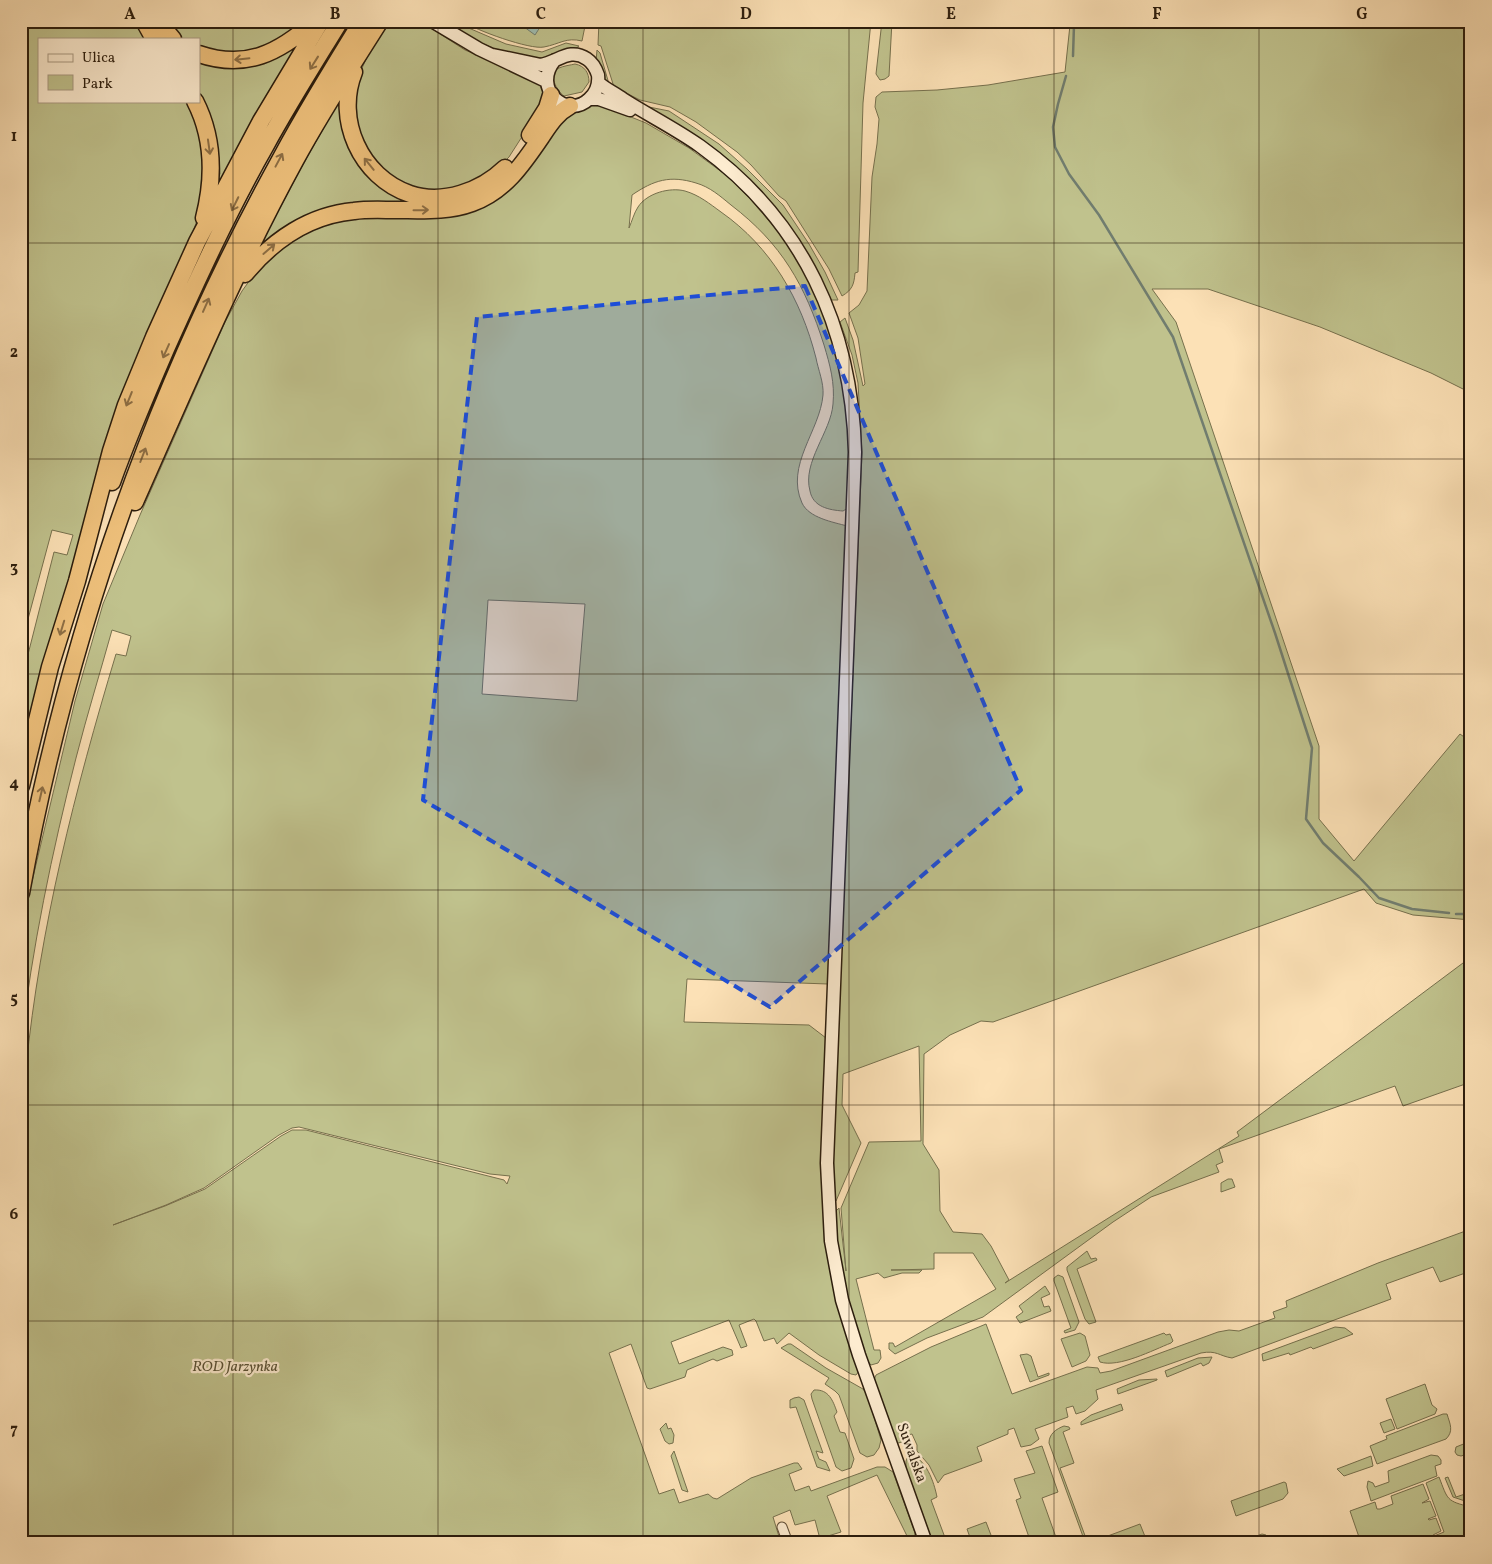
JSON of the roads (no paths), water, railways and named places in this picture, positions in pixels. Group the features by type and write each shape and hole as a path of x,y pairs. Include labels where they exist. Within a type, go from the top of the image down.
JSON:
{"highway":[{"path":"144,21 153,38"},
{"path":"158,21 173,38"},
{"path":"200,54 218,59 237,60 268,54 284,46 315,21"},
{"path":"21,786 50,668 111,451 126,405 154,337 198,242 261,121 321,21"},
{"path":"76,581 115,472 191,293 265,146 295,93 340,21"},
{"path":"21,893 70,672 114,530 152,432 210,296 285,150 362,21"},
{"path":"91,600 218,315 295,161 331,98 380,21"},
{"path":"367,41 349,90 348,123 356,145 369,166 382,178 410,194 433,197 452,195 478,188 494,178 506,167 547,108 549,88"},
{"path":"194,102 207,132 211,175 208,203 198,242"},
{"path":"218,315 242,278 258,259 277,242 318,218 355,210 422,211 447,209 471,204 491,194 507,182 520,168 558,114 570,106"}],"main road":[{"path":"432,21 456,37 493,55 549,88 563,104 570,106 581,104 590,99 596,91 598,82 595,67 584,57 568,54 541,65 493,55"},
{"path":"549,88 550,66 555,60"},
{"path":"598,82 654,119"},
{"path":"590,99 599,99 654,119"},
{"name":"Suwalska","path":"654,119 699,146 732,172 768,208 790,236 811,272 829,310 846,366 853,402 855,452 827,1185 830,1234 835,1268 847,1317 865,1374 926,1543"}],"street":[{"path":"782,1527 788,1543"}],"waterway":[{"path":"1073,21 1073,56"},
{"path":"1066,76 1053,127 1055,147 1069,174 1099,215 1173,337 1275,633 1312,748 1306,819 1323,843 1379,898 1412,909 1449,913"},
{"path":"1456,914 1471,914"}],"park label":[{"name":"ROD Jarzynka","path":"235,1367"}]}
